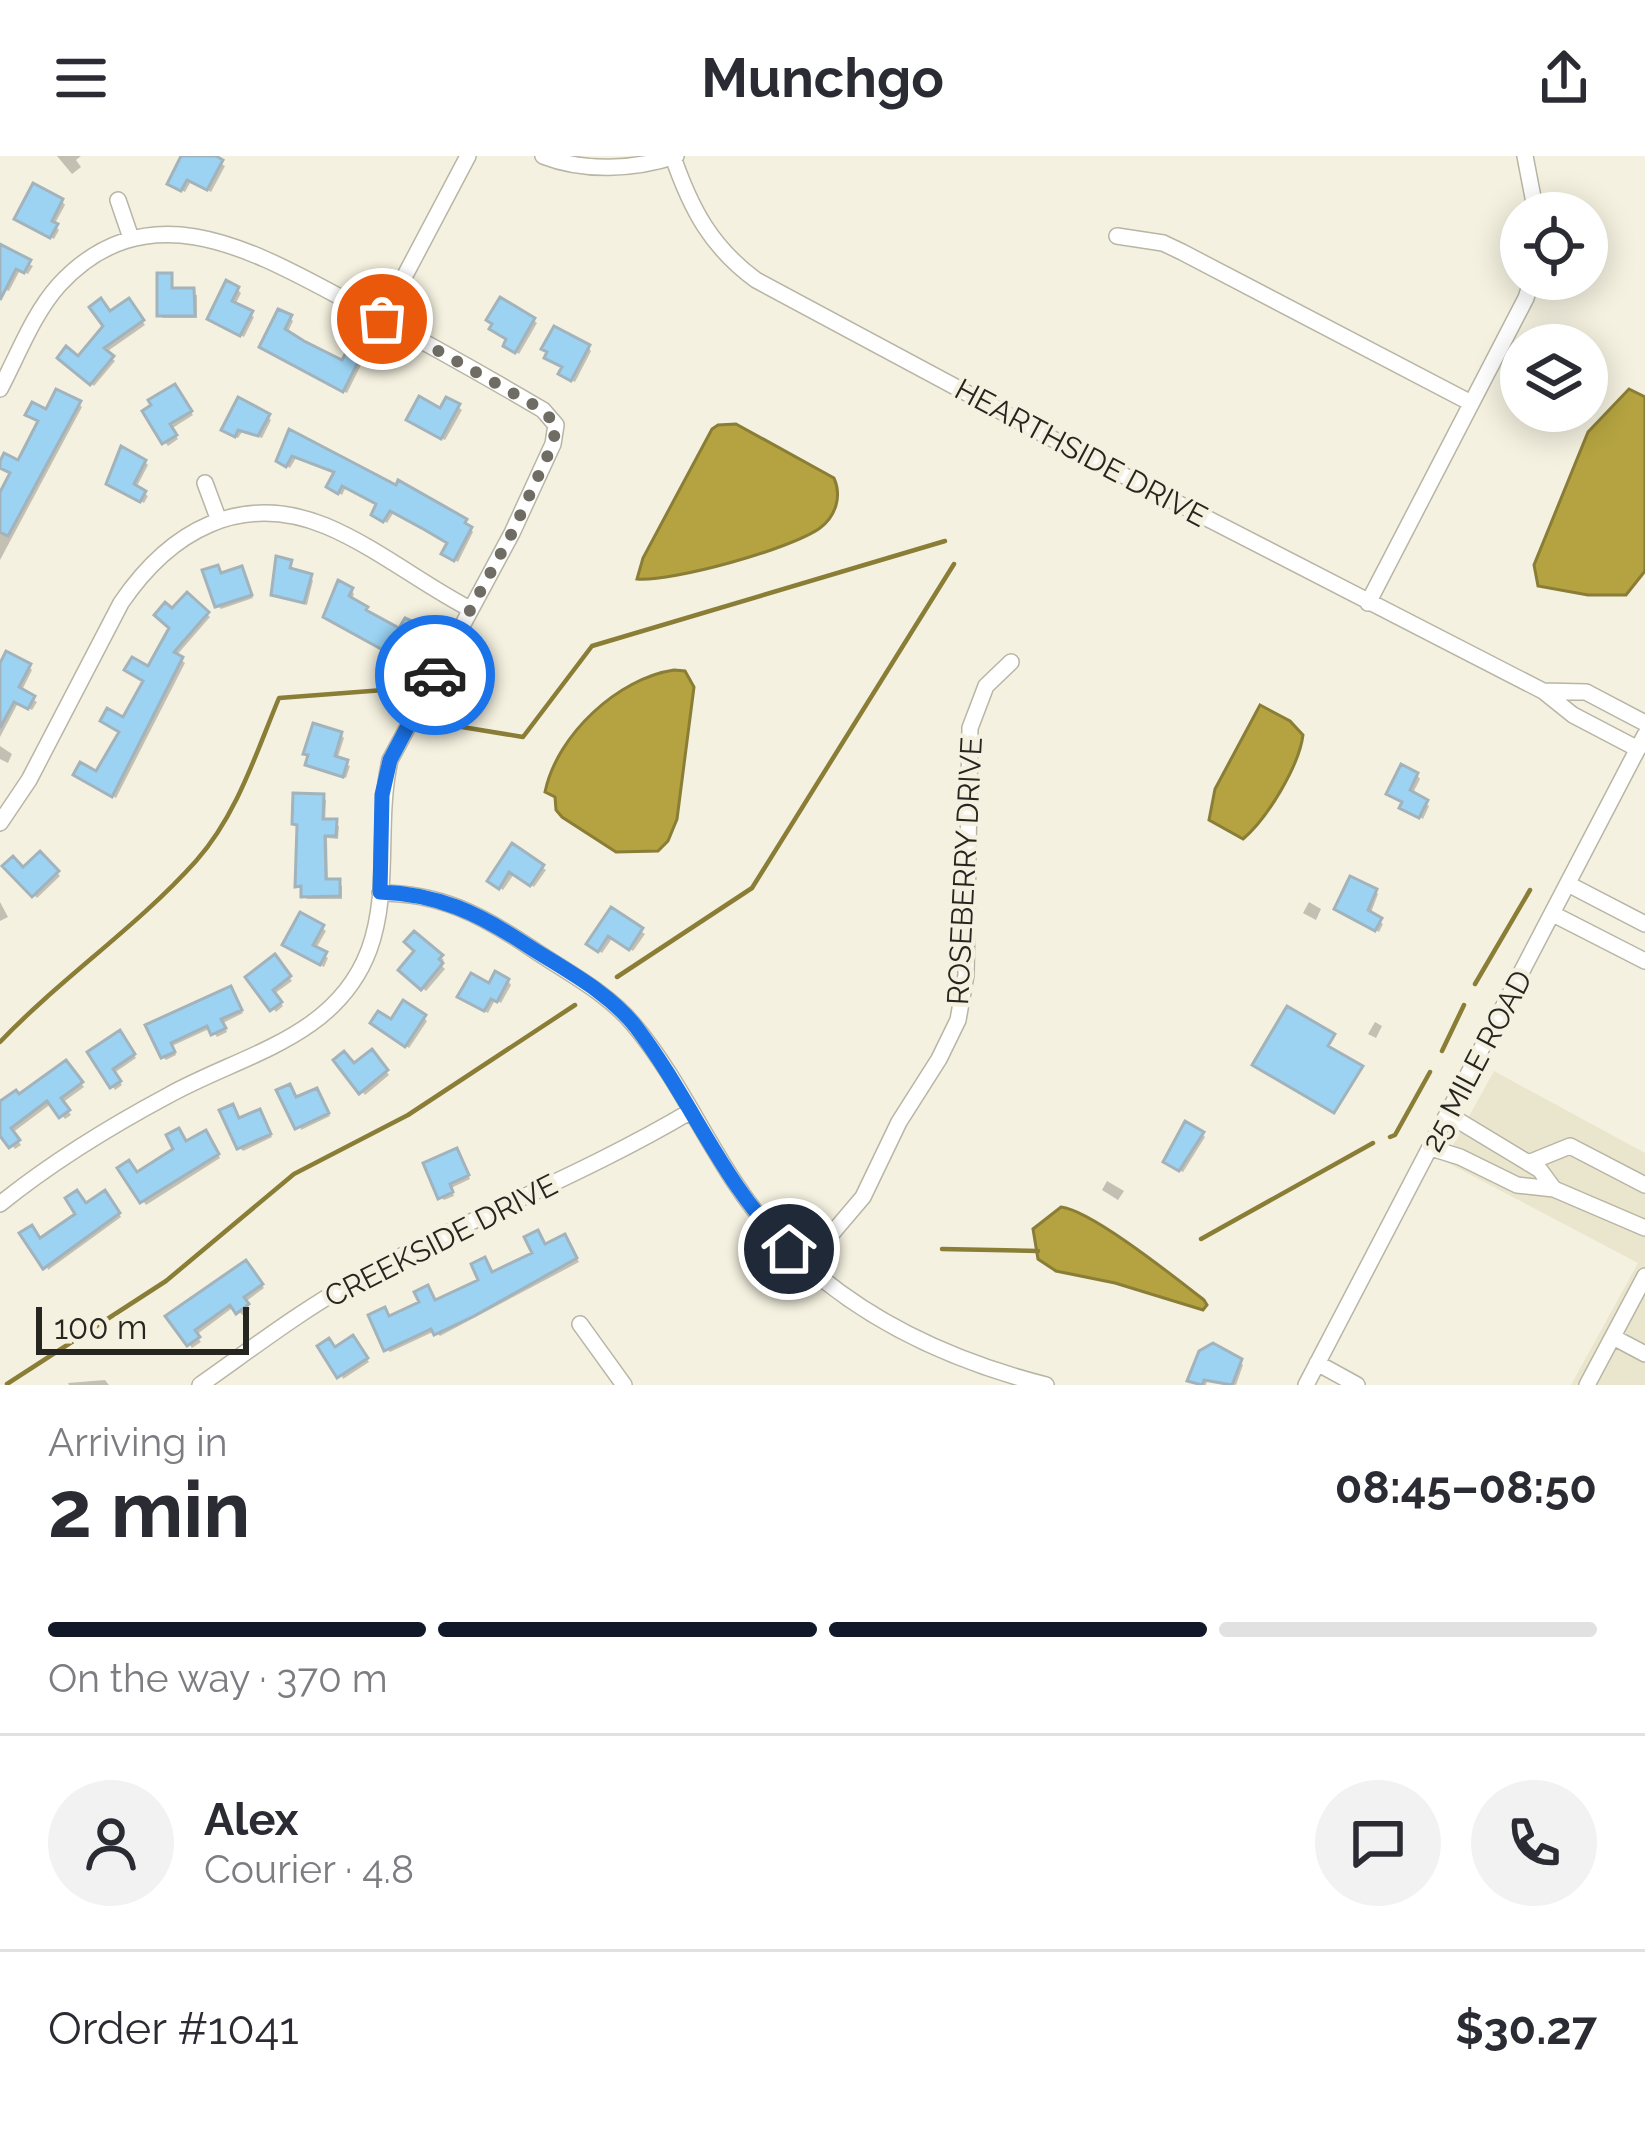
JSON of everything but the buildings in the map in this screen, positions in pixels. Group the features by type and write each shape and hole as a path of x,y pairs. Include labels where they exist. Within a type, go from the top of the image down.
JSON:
{"street":[{"path":"382,319 468,156"},
{"path":"542,156 610,168 674,157"},
{"path":"1526,156 1532,192"},
{"name":"HEARTHSIDE DRIVE","path":"674,157 707,234 728,260 756,280 1544,691 1573,715 1641,742"},
{"path":"118,200 130,238"},
{"path":"0,388 59,285 99,254 130,238 179,235 223,240 382,319 543,410 556,425 544,464 390,760 382,795 380,892 370,947 345,993 291,1040 208,1073 127,1118 0,1204"},
{"path":"1117,236 1163,243 1182,252 1471,404"},
{"path":"1368,603 1525,300"},
{"path":"205,483 218,518"},
{"path":"0,823 29,780 138,578 160,554 218,518 276,514 319,524 470,609"},
{"name":"ROSEBERRY DRIVE","path":"806,1264 863,1197 898,1122 958,1020 966,975 970,728 986,686 1011,662"},
{"name":"HEARTHSIDE DRIVE","path":"1544,691 1586,692 1645,724"},
{"name":"25 MILE ROAD","path":"1306,1385 1641,742"},
{"path":"1568,884 1645,924"},
{"path":"380,892 413,893 463,907 591,987 635,1026 730,1178 777,1238 806,1264 845,1297 915,1340 987,1370 1046,1385"},
{"path":"1552,914 1643,955"},
{"name":"CREEKSIDE DRIVE","path":"200,1385 355,1281 607,1159 691,1111"},
{"path":"1448,1115 1540,1170 1554,1189"},
{"path":"1528,1163 1570,1146 1645,1185"},
{"path":"1431,1148 1517,1185 1554,1189 1645,1228"},
{"path":"1587,1385 1613,1337 1638,1308 1645,1276"},
{"path":"580,1324 624,1385"},
{"path":"1613,1337 1645,1354"},
{"path":"1317,1363 1358,1385"}],"shaded area":[{"path":"1629,389 1645,397 1645,571 1626,595 1588,595 1538,586 1534,565 1588,432 1608,432 1608,411"},
{"path":"736,424 834,478 837,499 830,518 805,536 759,554 703,570 637,579 643,558 712,429"},
{"path":"685,671 694,687 677,819 658,851 616,852 556,810 555,797 545,792 552,770 593,712 632,684"},
{"path":"1260,705 1290,721 1303,735 1280,791 1243,839 1209,820 1215,789"},
{"path":"1494,1071 1645,1153 1645,1385 1571,1385 1638,1263 1444,1161"},
{"path":"1061,1207 1112,1232 1207,1305 1203,1310 1056,1271 1038,1259 1033,1229"}],"waterway":[{"path":"439,708 456,726 523,737 592,646 945,541"},
{"path":"617,977 752,888 954,564"},
{"path":"0,1042 196,861 234,804 279,698 397,689"},
{"path":"1475,984 1530,890"},
{"path":"7,1384 166,1281 294,1174 408,1115 575,1005"},
{"path":"1442,1051 1464,1005"},
{"path":"1390,1137 1430,1072"},
{"path":"1201,1239 1373,1143"},
{"path":"942,1249 1038,1251"}],"way so far":[{"path":"382,319 543,410 556,425 553,444 512,533 435,675"}],"route":[{"path":"435,675 390,760 382,795 380,892 413,893 463,907 617,1007 682,1096 730,1178 789,1249"}]}
